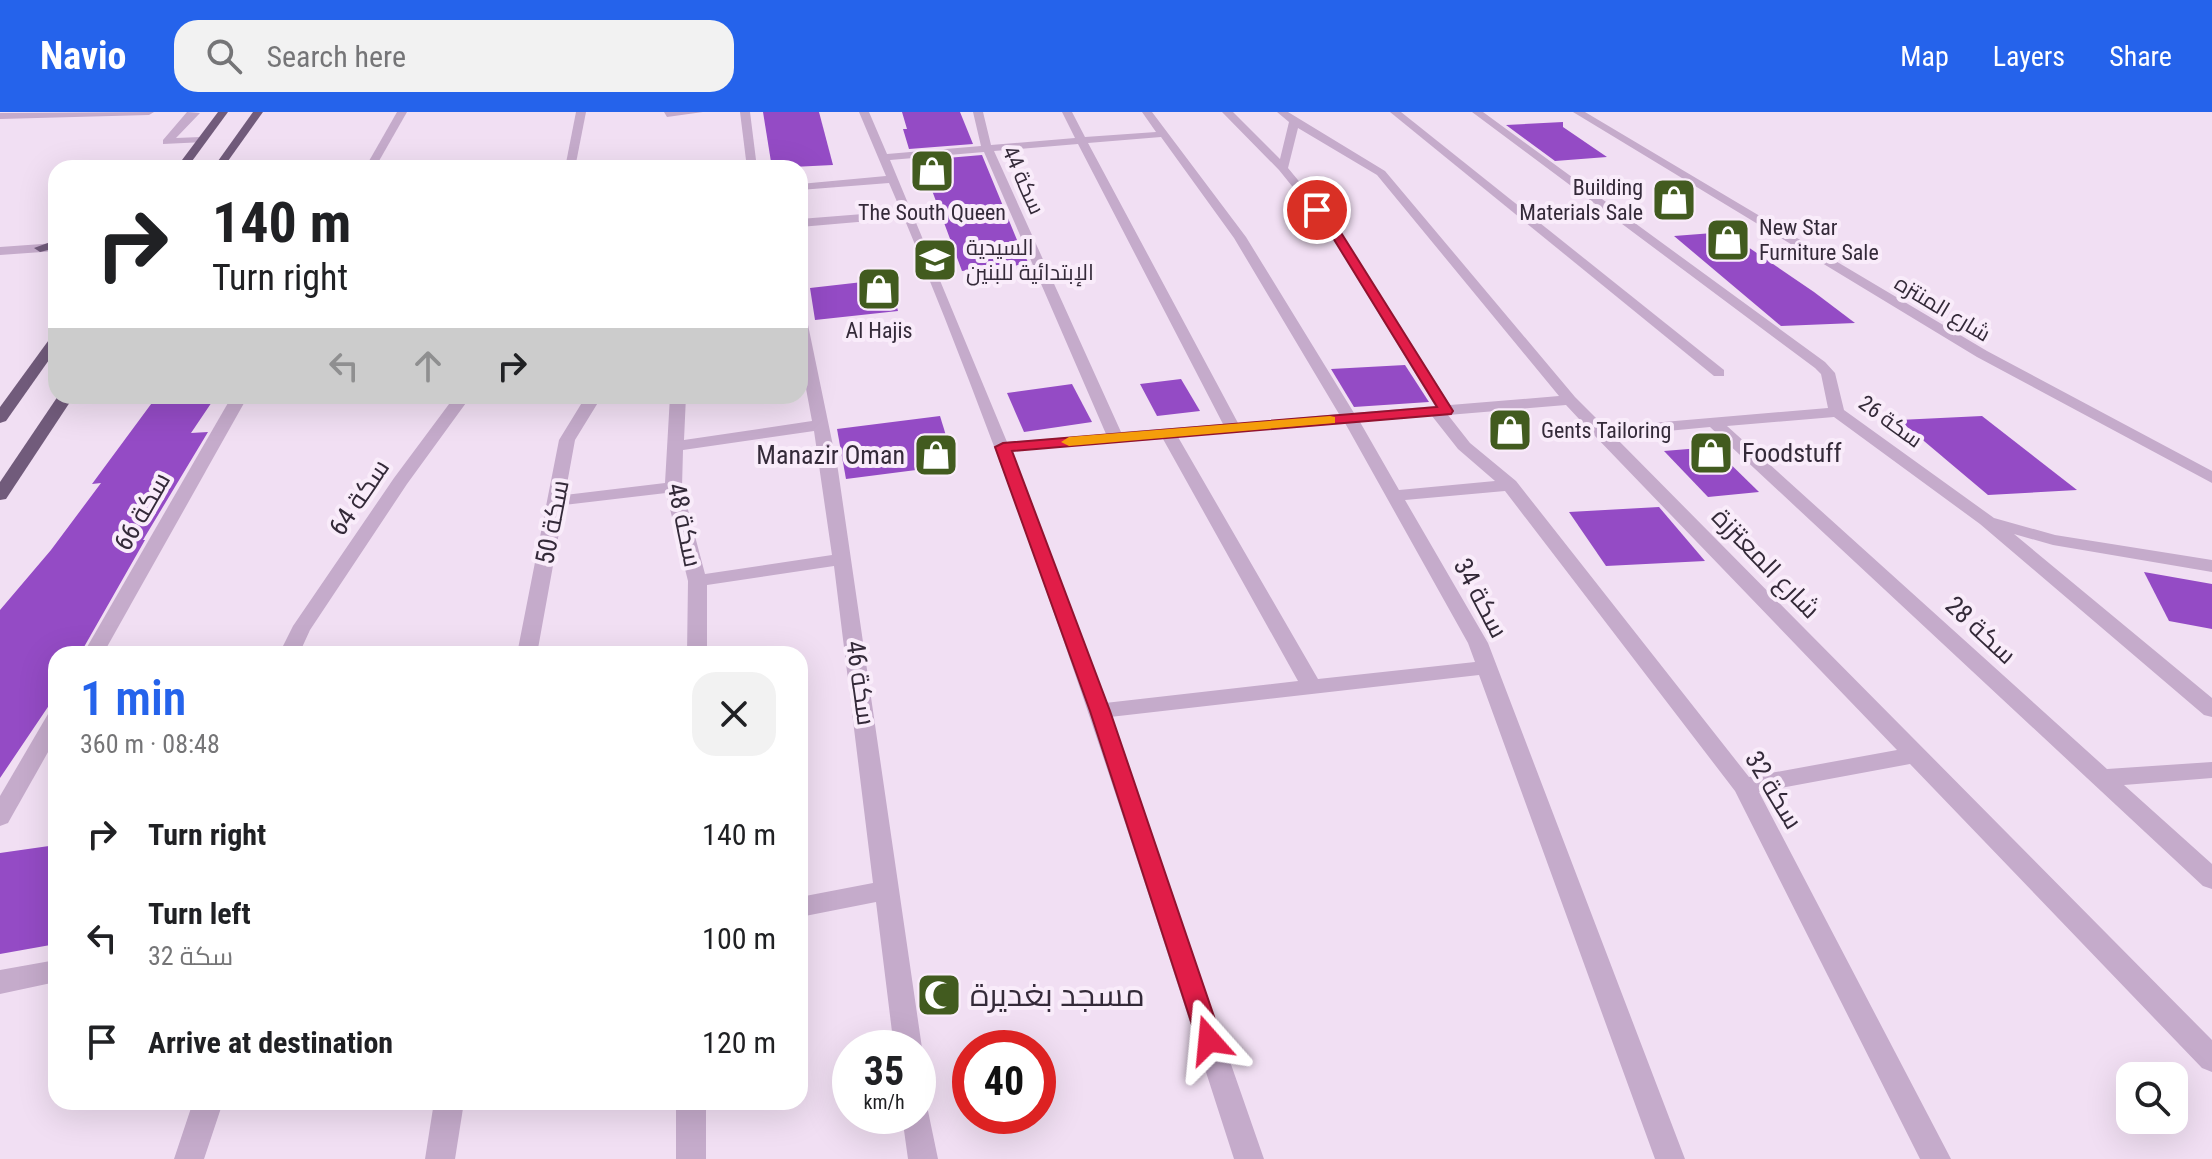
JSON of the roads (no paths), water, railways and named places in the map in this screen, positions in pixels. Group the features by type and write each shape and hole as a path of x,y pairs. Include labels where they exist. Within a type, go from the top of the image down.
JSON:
{"main road":[{"path":"187,160 223,112"},
{"path":"224,160 258,112"},
{"path":"0,418 48,351"},
{"path":"0,495 61,404"}],"street":[{"path":"0,116 149,112"},
{"path":"192,112 195,113 167,142 201,140"},
{"path":"375,160 402,112"},
{"path":"572,160 581,112"},
{"path":"667,114 698,112"},
{"path":"745,112 751,160"},
{"path":"864,112 1003,447 1100,711 1249,1159"},
{"name":"سكة 44","path":"978,112 987,148 1116,438"},
{"path":"1067,112 1233,428"},
{"name":"سكة 34","path":"1147,112 1240,237 1350,419 1478,643 1670,1159"},
{"path":"1227,112 1283,168 1334,231 1441,411"},
{"path":"1395,112 1719,373"},
{"name":"سكة 26","path":"1477,112 1820,365 1828,373 1837,412 1986,520 2212,710"},
{"name":"شارع المنتزه","path":"1578,112 1982,354 2212,478"},
{"path":"1283,168 1288,117"},
{"name":"شارع المعتززة","path":"1288,117 1381,173 1600,432 2212,1059"},
{"path":"884,157 1164,134"},
{"path":"808,186 894,179"},
{"path":"808,222 907,214"},
{"path":"0,260 6,251 48,248"},
{"name":"سكة 46","path":"808,360 843,559 906,1030"},
{"path":"1003,447 1570,400"},
{"name":"سكة 66","path":"98,646 235,404"},
{"name":"سكة 64","path":"293,646 300,630 400,482 457,404"},
{"name":"سكة 50","path":"529,646 567,440 589,404"},
{"name":"سكة 48","path":"678,404 673,487 697,581 697,646"},
{"name":"سكة 32","path":"1441,411 1464,446 1510,485 1744,786 1936,1159"},
{"path":"1600,432 1837,412"},
{"name":"سكة 28","path":"1713,422 2212,879"},
{"path":"675,446 821,425"},
{"path":"1168,434 1312,687"},
{"path":"1394,496 1510,485"},
{"path":"556,501 673,487"},
{"path":"1986,520 2053,540 2212,566"},
{"path":"697,581 843,559"},
{"path":"1100,711 1487,667"},
{"path":"0,817 48,733"},
{"path":"1744,786 1916,755"},
{"path":"2100,778 2212,770"},
{"path":"808,905 888,890"},
{"path":"0,982 48,973"},
{"path":"189,1159 205,1110"},
{"path":"440,1159 448,1110"},
{"path":"691,1110 691,1159"},
{"path":"920,1134 923,1159"}],"place":[{"name":"The South Queen","path":"932,171"},
{"name":"Building Materials Sale","path":"1674,200"},
{"name":"New Star Furniture Sale","path":"1728,240"},
{"name":"السيدية الإبتدائية للبنين","path":"935,260"},
{"name":"Al Hajis","path":"879,289"},
{"name":"Gents Tailoring","path":"1510,430"},
{"name":"Foodstuff","path":"1711,453"},
{"name":"Manazir Oman","path":"936,455"},
{"name":"مسجد بغديرة","path":"939,995"}]}
